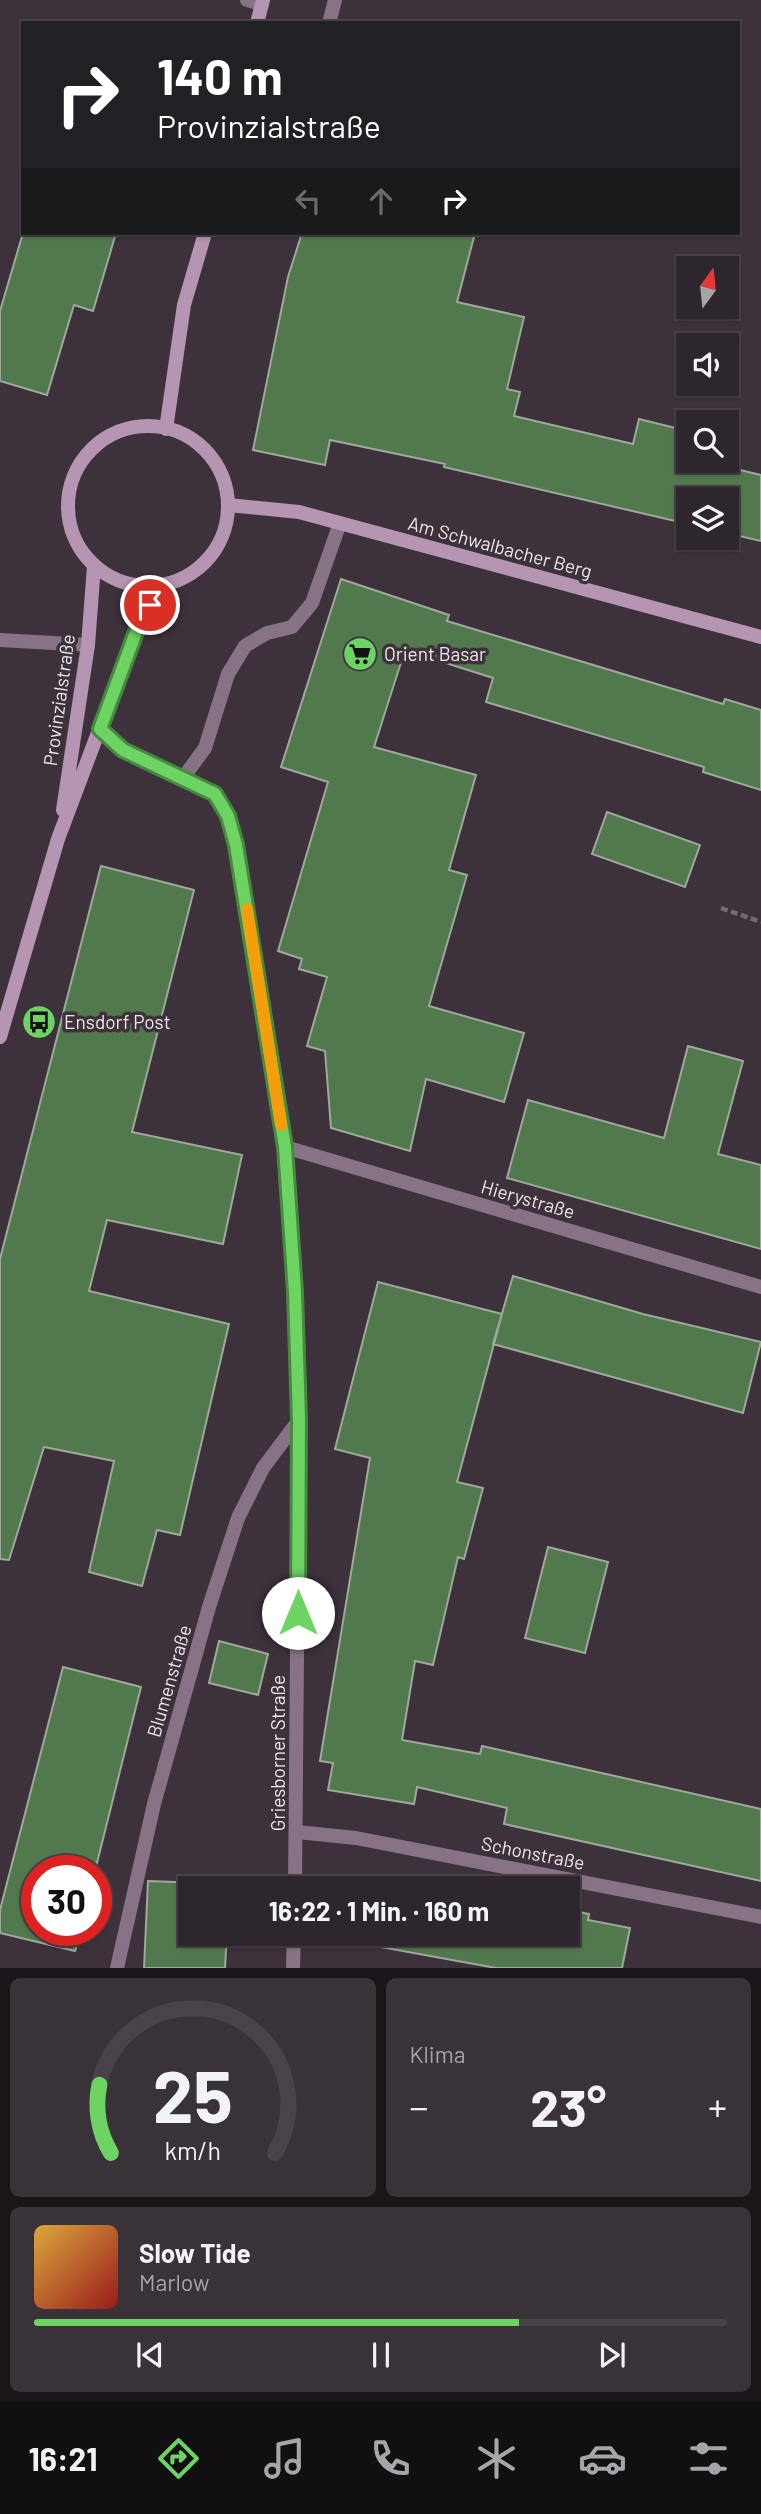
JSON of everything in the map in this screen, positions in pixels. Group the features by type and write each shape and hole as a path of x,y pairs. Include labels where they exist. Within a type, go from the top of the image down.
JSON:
{"main road":[{"path":"257,21 262,2"},
{"path":"166,429 184,305 206,235"},
{"path":"140,426 166,429 191,438 210,456 223,479 228,505 225,527 216,548 202,566 183,579 161,585 137,586 114,579 94,566 77,545 69,520 68,494 77,468 92,448 114,433 140,426"},
{"name":"Am Schwalbacher Berg","path":"228,505 299,512 761,637"},
{"name":"Provinzialstraße","path":"58,839 88,645 94,566"},
{"name":"Provinzialstraße","path":"0,1037 58,839 139,624 161,585"}],"street":[{"path":"247,0 262,2"},
{"path":"330,21 335,0"},
{"path":"183,779 205,748 228,674 245,646 267,633 292,627 312,603 340,523"},
{"path":"0,640 88,645"},
{"name":"Griesborner Straße","path":"100,729 123,750 215,794 228,816 236,845 285,1147 295,1292 299,1420 295,1876"},
{"name":"Hierystraße","path":"285,1147 761,1287"},
{"name":"Blumenstraße","path":"117,1968 154,1804 209,1607 238,1518 263,1468 299,1420"},
{"name":"Schonstraße","path":"297,1832 356,1838 761,1917"},
{"path":"293,1968 294,1946"}],"path":[{"path":"721,908 761,922"}],"building":[{"path":"22,235 115,235 93,311 74,305 47,395 0,381 0,311"},
{"path":"301,235 474,235 457,302 524,317 507,389 520,392 514,416 633,444 639,419 676,428 676,473 739,473 739,470 761,475 761,541 739,536 739,487 676,487 676,521 444,467 445,464 330,440 325,465 253,450 288,277"},
{"path":"341,579 449,615 447,621 723,704 725,699 761,710 761,790 703,772 704,767 486,702 493,678 405,650 374,747 476,775 449,870 467,875 429,1006 524,1033 504,1102 426,1079 410,1151 331,1128 325,1051 307,1046 327,977 299,969 302,959 278,951 328,782 281,767"},
{"path":"607,812 700,845 685,887 592,854"},
{"path":"101,866 194,890 132,1132 242,1155 223,1244 107,1220 89,1291 229,1324 180,1535 157,1530 142,1586 89,1572 114,1461 44,1447 9,1560 0,1559 0,1259"},
{"path":"688,1046 743,1061 718,1154 761,1165 761,1249 507,1178 528,1100 664,1138"},
{"path":"513,1276 643,1314 761,1342 743,1413 493,1344"},
{"path":"378,1282 502,1314 457,1482 483,1488 464,1559 458,1557 433,1665 415,1661 402,1740 480,1754 482,1746 761,1809 761,1881 504,1824 507,1808 417,1787 414,1804 328,1790 333,1763 320,1761 370,1458 335,1449"},
{"path":"548,1547 608,1562 585,1653 525,1638"},
{"path":"219,1641 268,1654 258,1695 209,1683"},
{"path":"63,1667 141,1687 99,1855 21,1855 21,1938 0,1933 0,1910"},
{"path":"148,1881 178,1882 178,1946 226,1946 225,1968 144,1968"},
{"path":"580,1912 589,1914 588,1920 630,1928 622,1968 496,1968 375,1946 580,1946"},
{"path":"54,1946 76,1946 75,1951"}],"slow traffic":[{"path":"247,909 281,1125"}],"place":[{"name":"Orient Basar","path":"360,654"},
{"name":"Ensdorf Post","path":"39,1022"}],"route":[{"path":"150,605 139,624 100,729 123,750 215,794 228,816 236,845 285,1147 295,1292 299,1420 298,1613"}]}
